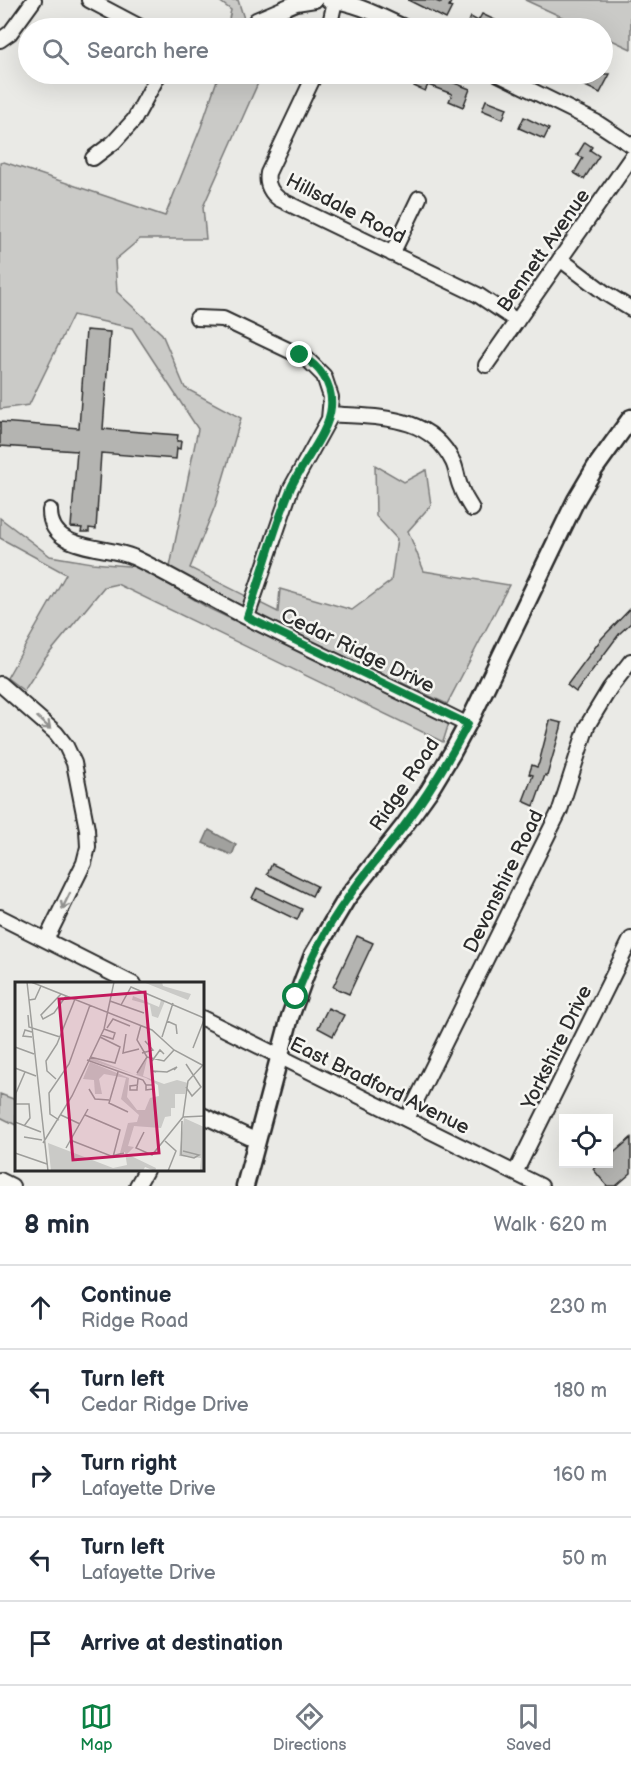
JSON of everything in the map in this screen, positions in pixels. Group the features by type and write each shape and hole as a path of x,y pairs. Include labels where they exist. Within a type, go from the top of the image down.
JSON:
{"main road":[{"name":"Ridge Road","path":"244,1186 296,997 322,939 347,898 423,800 468,724 576,500 595,468 631,418"}],"street":[{"path":"21,18 34,0"},
{"path":"89,0 123,18"},
{"path":"261,18 296,3 315,0"},
{"path":"328,0 363,8 384,18"},
{"path":"331,18 335,1"},
{"path":"0,40 10,33 18,22"},
{"path":"93,158 114,142 134,120 154,84"},
{"name":"Hillsdale Road","path":"310,84 268,173 268,186 272,194 478,296 517,321"},
{"path":"518,84 596,122 631,145"},
{"name":"Bennett Avenue","path":"486,365 631,158"},
{"path":"392,254 419,198"},
{"path":"560,259 605,294 631,309"},
{"path":"197,318 223,319 308,359 319,369 327,382 331,397 330,414 326,426 291,488 247,617"},
{"path":"330,414 393,419 421,428 436,439 448,453 456,470 460,488 472,509"},
{"name":"Cedar Ridge Drive","path":"50,510 55,531 68,541 131,556 247,617 468,724"},
{"name":"Devonshire Road","path":"407,1119 561,810 588,726 610,688 631,661"},
{"path":"0,684 56,733 66,746 74,763 87,829 88,847 84,863 46,940"},
{"path":"0,917 129,982"},
{"name":"Yorkshire Drive","path":"515,1173 631,939"},
{"name":"East Bradford Avenue","path":"204,1019 541,1186"},
{"path":"204,1116 257,1141"},
{"path":"137,1186 145,1171"},
{"path":"0,1180 12,1186"}],"shaded area":[{"path":"218,0 238,0 244,18 229,18 231,10"},
{"path":"525,0 631,0 631,49 613,41 613,18 564,18"},
{"path":"216,84 258,84 203,207 206,239 140,239 115,260 117,292 162,334 185,388 241,418 215,506 190,568 278,612 280,589 352,610 391,581 397,539 376,516 375,465 404,482 426,470 431,505 408,531 424,571 509,585 447,704 258,616 194,584 170,567 198,429 132,328 73,315 29,405 0,409 0,163 4,162 165,216"},
{"path":"0,518 50,556 92,563 140,567 210,609 449,723 443,742 117,584 104,587 43,661 24,691 7,678 66,574 0,538"},
{"path":"209,830 236,845 232,855 203,843"},
{"path":"0,1094 15,1100 15,1124 0,1117"}],"building":[{"path":"408,0 433,0 441,3 442,0 452,0 449,6 452,7 446,18"},
{"path":"415,84 457,84 470,89 463,107 449,101 452,94 428,85 425,91 414,86"},
{"path":"581,84 605,84 600,93"},
{"path":"486,100 507,108 503,119 482,110"},
{"path":"524,117 549,129 544,139 519,128"},
{"path":"585,142 592,147 590,150 599,156 584,179 574,173 583,158 577,155"},
{"path":"86,330 110,332 103,429 178,435 177,441 181,441 180,449 177,448 176,459 101,453 96,529 89,528 89,532 81,532 82,528 71,527 77,451 0,446 0,422 79,428"},
{"path":"631,608 631,623 620,633 576,692 567,685 602,638"},
{"path":"550,720 562,723 547,776 545,775 534,806 523,801 533,775 529,774 532,765 537,767 539,763"},
{"path":"272,864 317,886 312,896 267,874"},
{"path":"257,888 302,909 297,920 252,898"},
{"path":"357,936 373,943 349,994 333,987"},
{"path":"328,1008 344,1015 333,1036 318,1028"},
{"path":"631,1138 631,1173 616,1186 607,1186 593,1169 613,1168 613,1154"}],"route":[{"path":"296,997 313,955 334,918 358,883 416,809 468,724 247,617 291,488 326,426 330,414 330,390 324,376 314,363 300,355"}]}
